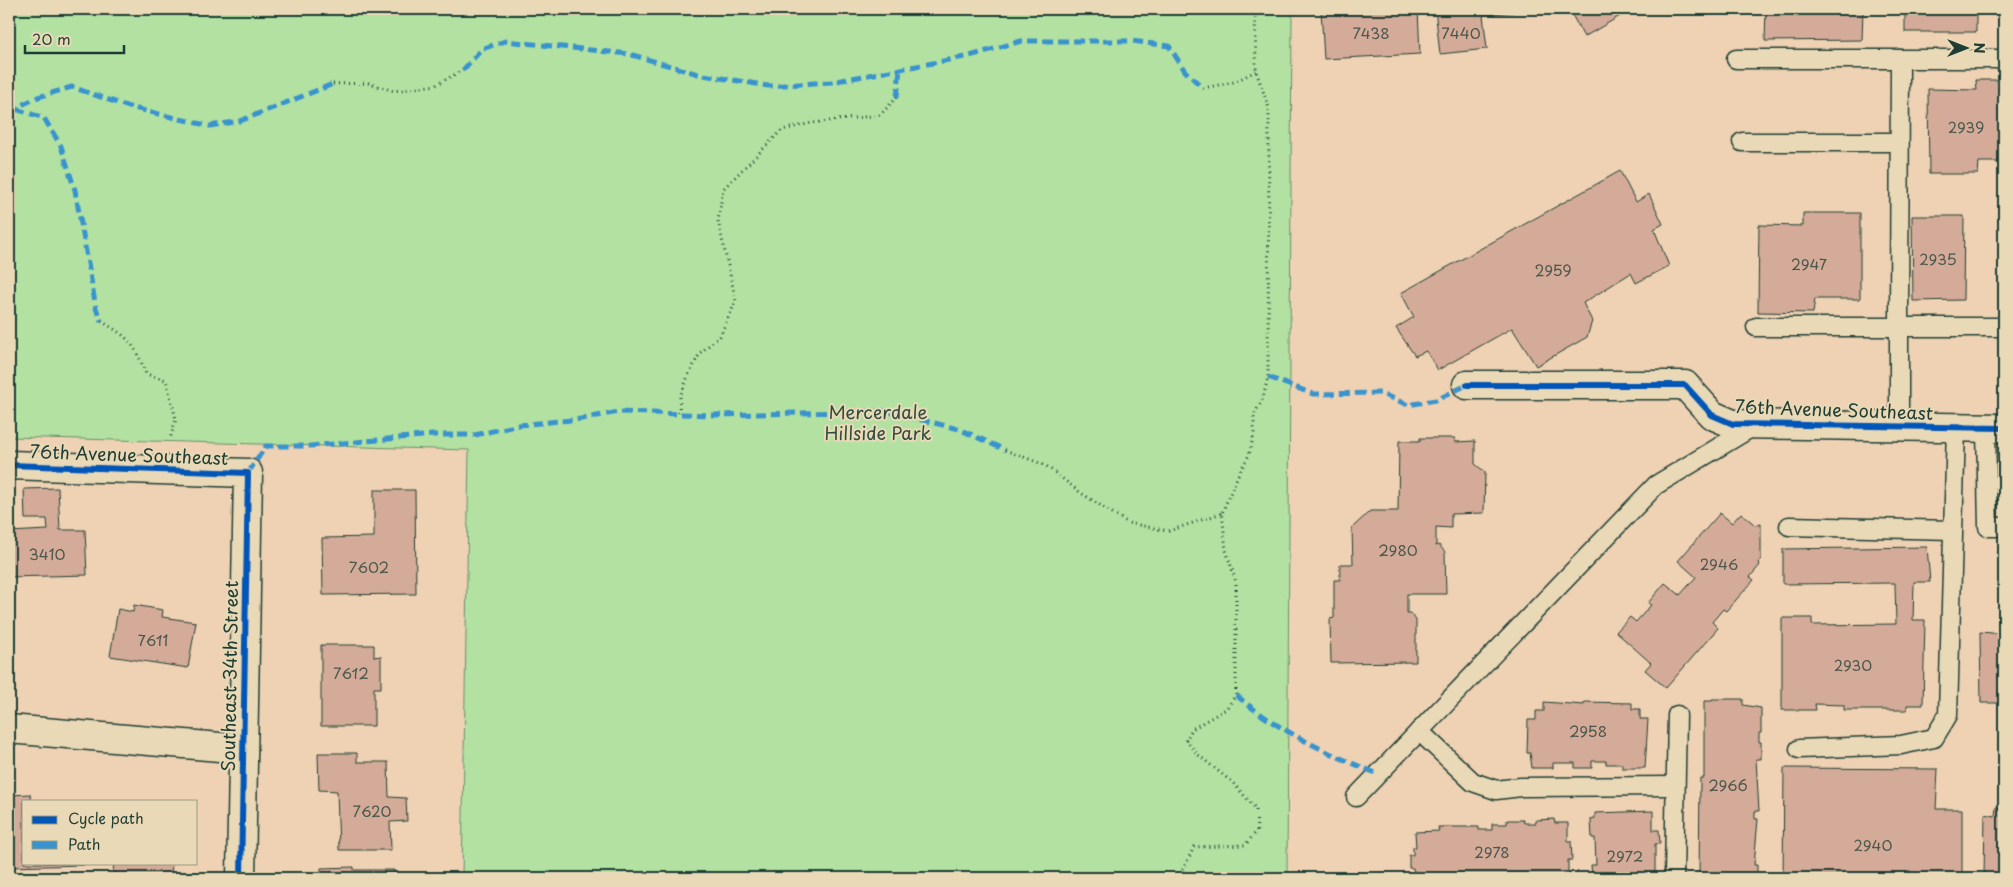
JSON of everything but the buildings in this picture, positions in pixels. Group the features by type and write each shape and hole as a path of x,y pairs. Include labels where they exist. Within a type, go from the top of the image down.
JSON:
{"street":[{"name":"76th Avenue Southeast","path":"1467,385 1685,385 1712,415 1733,424 1995,428"},
{"name":"76th Avenue Southeast","path":"9,465 248,474"},
{"name":"Southeast 34th Street","path":"241,878 248,474"},
{"path":"9,729 243,749"}],"lane":[{"path":"1736,58 2004,59"},
{"path":"1899,426 1900,59"},
{"path":"1742,142 1899,142"},
{"path":"1756,327 2004,327"},
{"path":"1356,797 1656,485 1756,424"},
{"path":"1799,749 1901,745 1934,738 1948,715 1956,427"},
{"path":"1995,428 1988,527 2004,528"},
{"path":"1789,526 1952,530"},
{"path":"1674,877 1677,715"},
{"path":"1419,731 1473,782 1496,790 1521,787 1676,786"}],"path":[{"path":"1183,878 1180,876 1194,847 1245,845 1257,831 1256,808 1233,783 1197,754 1186,740 1192,729 1226,709 1236,695 1236,582 1226,550 1222,513 1238,474 1249,455 1254,434 1254,415 1263,398 1268,377 1269,108 1256,71 1255,9"},
{"path":"333,84 368,83 394,91 436,85 463,70"},
{"path":"1203,88 1234,82 1256,71"},
{"path":"678,413 680,397 688,376 700,353 720,336 736,301 718,221 723,189 782,130 812,123 880,116 897,97"},
{"path":"101,322 116,330 136,347 146,374 166,380 176,419 168,446 166,471"},
{"path":"1005,450 1045,465 1081,493 1128,523 1169,531 1222,513"}],"green space":[{"name":"Mercerdale Hillside Park","path":"9,9 1292,9 1287,878 462,878 469,450 9,437"}],"marked path":[{"path":"463,70 482,49 505,41 629,54 698,74 768,86 831,82 970,56 1021,41 1132,41 1169,46 1185,71 1203,88"},
{"path":"897,97 900,69"},
{"path":"9,111 38,97 72,87 129,107 210,126 240,121 333,84"},
{"path":"16,109 44,118 61,146 75,190 96,308 101,321"},
{"path":"1268,377 1313,394 1380,393 1408,405 1436,400 1467,385"},
{"path":"248,473 266,446 310,446 433,435 475,435 519,425 581,419 619,412 715,415 885,411 959,429 1005,450"},
{"path":"1236,695 1269,720 1286,730 1340,758 1378,774"}],"cycle path":[{"path":"1467,385 1685,385 1712,415 1733,424 2004,428"},
{"path":"9,465 248,473 241,878"}]}
